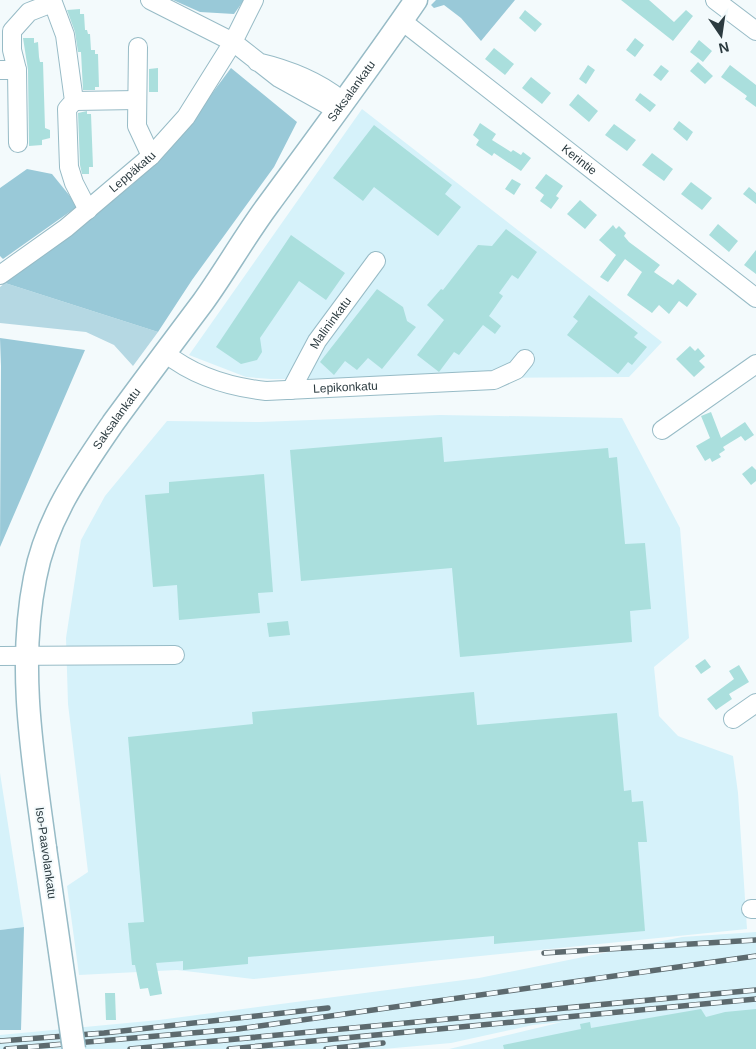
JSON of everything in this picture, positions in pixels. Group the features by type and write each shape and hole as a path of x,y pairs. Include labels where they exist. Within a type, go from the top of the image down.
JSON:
{"main road":[{"name":"Saksalankatu","path":"26,657 35,576 50,527 65,495 94,451 213,287 267,206 289,164 402,10 416,0"},
{"name":"Iso-Paavolankatu","path":"26,657 26,696 45,848 74,1049"}],"street":[{"path":"150,0 233,42 257,62 286,69 333,102"},
{"path":"233,42 254,0"},
{"path":"715,0 756,31"},
{"path":"18,143 8,70 12,50 12,31 29,12 52,1 65,35 74,101"},
{"name":"Kerintie","path":"402,10 756,298"},
{"name":"Leppäkatu","path":"0,275 88,210 151,156 186,117 233,42"},
{"path":"138,47 137,126 151,156"},
{"path":"88,210 74,183 69,167 67,109 74,101 137,100"},
{"name":"Malininkatu","path":"291,390 318,341 376,261"},
{"name":"Lepikonkatu","path":"165,353 180,365 218,382 244,389 291,390 494,380 516,370 525,359"},
{"path":"662,430 756,364"},
{"path":"0,656 175,655"},
{"path":"733,719 756,703"}],"shaded area":[{"path":"173,0 244,0 234,14 200,12"},
{"path":"436,0 515,0 481,41 461,18 444,5 434,8 431,5"},
{"path":"231,68 297,122 274,167 192,280 158,332 5,283 132,185 175,143"},
{"path":"362,109 662,342 629,377 271,379 246,377 189,355"},
{"path":"27,169 52,174 78,206 3,259 0,256 0,188"},
{"path":"5,283 158,332 133,366 114,345 86,332 0,323 0,287"},
{"path":"0,338 85,350 0,547 1,366"},
{"path":"440,415 622,418 680,528 689,638 654,667 659,716 678,736 733,756 738,793 747,929 253,979 177,970 79,975 67,886 88,872 68,704 66,638 81,540 105,496 167,421 260,422"},
{"path":"0,773 24,927 0,930"},
{"path":"24,927 21,1030 0,1030 0,930"},
{"path":"756,932 756,1049 449,1049 562,1022 533,1025 451,1043 383,1049 0,1049 0,1035 159,1020 479,978 682,937"}],"building":[{"path":"621,0 649,0 674,22 686,10 693,16 673,41"},
{"path":"80,9 80,14 84,14 85,30 90,34 91,50 95,50 95,54 98,54 99,87 95,87 95,90 83,90 81,52 78,52 75,32 67,10"},
{"path":"525,10 542,24 535,32 519,18"},
{"path":"23,38 34,38 34,43 38,42 40,62 43,62 45,128 50,130 50,138 42,140 42,145 29,146 28,70"},
{"path":"635,38 644,45 635,57 626,50"},
{"path":"699,40 712,51 703,62 690,52"},
{"path":"494,48 514,64 505,75 485,59"},
{"path":"698,62 713,76 705,84 690,71"},
{"path":"588,65 595,70 586,84 579,79"},
{"path":"661,65 669,71 661,81 653,75"},
{"path":"730,65 756,85 756,107 745,99 747,96 721,77"},
{"path":"158,68 158,92 149,92 149,69"},
{"path":"531,77 551,93 542,104 522,88"},
{"path":"640,93 656,105 650,112 635,100"},
{"path":"578,94 598,111 589,122 569,105"},
{"path":"87,111 87,114 91,114 93,167 89,167 89,174 82,174 78,113"},
{"path":"679,121 693,132 687,141 673,129"},
{"path":"480,123 496,134 492,140 511,152 513,150 521,155 523,152 531,158 521,171 494,153 492,156 476,145 479,140 473,135"},
{"path":"614,124 636,140 627,151 605,135"},
{"path":"374,125 452,185 445,194 461,207 438,236 374,187 363,201 333,178"},
{"path":"652,153 673,169 664,181 642,165"},
{"path":"546,174 563,186 556,196 559,198 551,209 540,201 544,195 535,188"},
{"path":"512,179 521,184 514,195 505,189"},
{"path":"691,182 712,198 702,210 681,194"},
{"path":"749,187 756,193 756,204 743,194"},
{"path":"580,200 597,215 585,229 567,214"},
{"path":"718,224 738,241 729,252 709,235"},
{"path":"613,225 616,229 619,226 626,233 624,236 629,242 660,265 654,272 673,285 678,279 697,294 687,307 679,301 669,314 659,305 652,313 627,295 642,272 625,259 608,282 600,277 616,255 599,240"},
{"path":"506,229 537,252 518,279 512,275 499,293 503,296 489,316 501,326 495,334 483,325 459,355 454,352 439,372 417,355 444,320 427,305 441,289 443,290 478,245 492,246"},
{"path":"291,235 345,273 326,300 299,281 260,338 262,352 257,360 241,364 216,347"},
{"path":"756,250 756,274 744,265"},
{"path":"377,289 403,307 407,321 416,327 382,369 368,358 357,370 345,361 334,375 320,362"},
{"path":"589,295 638,333 634,337 647,347 632,365 628,362 618,374 567,335 578,321 573,317"},
{"path":"690,346 695,351 698,348 705,356 699,361 705,367 694,377 676,359"},
{"path":"711,412 721,438 745,422 754,435 745,441 741,436 723,447 725,450 719,454 721,457 712,462 710,458 705,461 696,446 710,438 701,416"},
{"path":"442,437 444,462 608,448 609,458 617,457 625,544 645,543 651,609 630,611 632,642 460,657 452,568 301,581 290,450"},
{"path":"752,466 756,470 756,481 751,485 742,474"},
{"path":"264,474 273,592 258,593 260,613 179,620 177,585 153,587 145,495 169,493 169,482"},
{"path":"288,621 290,635 269,637 267,623"},
{"path":"705,659 711,667 701,674 695,666"},
{"path":"739,665 749,682 729,694 732,699 716,710 707,699 734,679 729,671"},
{"path":"474,692 477,725 617,713 624,791 631,790 632,802 643,801 647,842 638,842 645,931 494,944 494,936 248,957 248,964 183,970 183,961 156,963 162,994 150,996 148,988 140,989 135,965 132,965 128,923 144,922 128,737 253,724 252,712"},
{"path":"105,993 115,993 116,1020 106,1020"},
{"path":"701,1009 706,1017 725,1012 756,1009 756,1049 504,1049 503,1045 581,1029 580,1024 590,1022 591,1028"}],"railway":[{"path":"544,953 756,940"},
{"path":"6,1049 238,1029 756,956"},
{"path":"130,1049 756,990"},
{"path":"229,1049 756,999"},
{"path":"0,1041 104,1033 328,1008"},
{"path":"326,1049 383,1043"}]}
